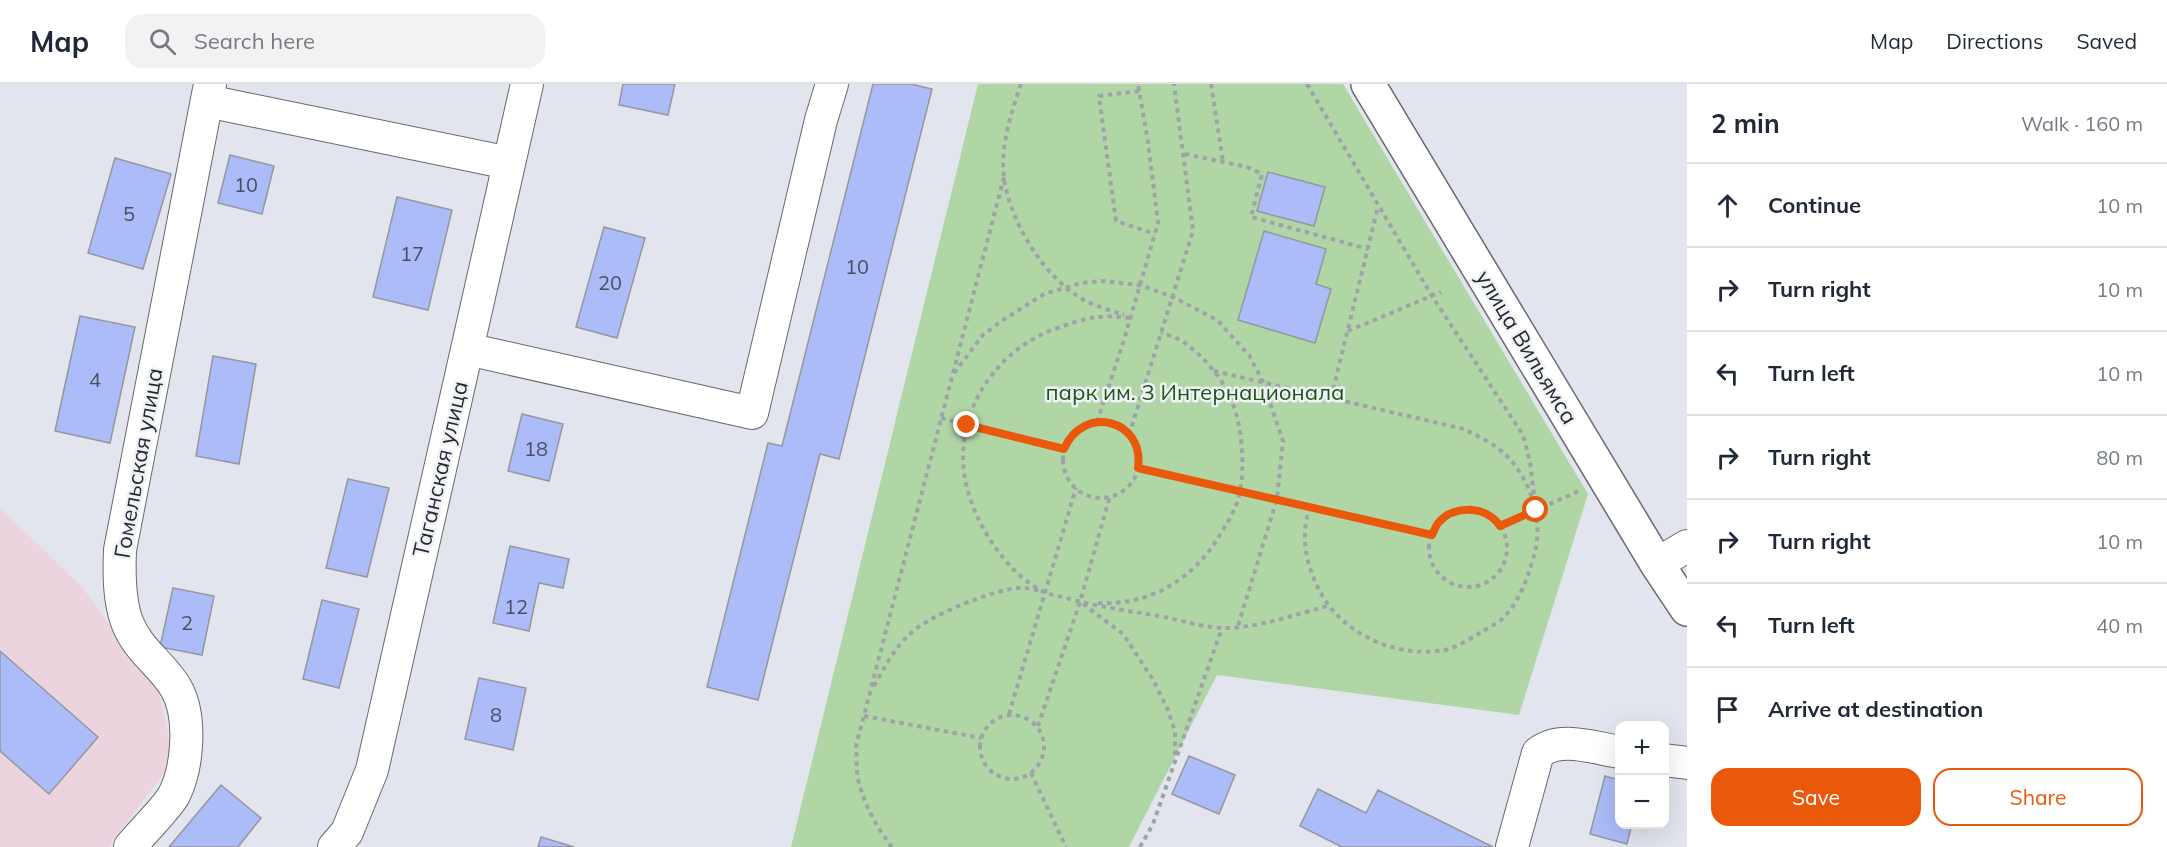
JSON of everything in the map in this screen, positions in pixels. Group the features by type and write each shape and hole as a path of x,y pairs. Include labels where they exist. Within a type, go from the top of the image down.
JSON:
{"main road":[{"name":"улица Вильямса","path":"1368,84 1657,564 1687,609"}],"street":[{"name":"Таганская улица","path":"334,847 347,832 372,770 527,84"},
{"path":"468,349 752,413 821,120 832,84"},
{"path":"208,93 509,163"},
{"name":"Гомельская улица","path":"130,847 173,796 185,763 183,708 176,688 138,644 127,622 119,576 120,550 208,93"},
{"path":"1657,564 1687,546"},
{"path":"1512,847 1538,753 1545,747 1558,743 1615,751"},
{"path":"1669,761 1687,764"}],"path":[{"path":"892,847 878,830 866,804 858,778 856,746 1004,177 1006,134 1021,84"},
{"path":"1097,422 1158,223 1138,84"},
{"path":"1129,435 1193,231 1174,85 1181,84"},
{"path":"1211,84 1223,162"},
{"path":"1307,84 1432,296 1523,435 1530,462 1536,510 1537,546 1523,592 1501,620 1447,650 1412,651 1385,646 1355,631 1328,606 1315,584 1306,553 1304,522 1310,507"},
{"path":"1139,91 1099,96 1116,221 1155,234"},
{"path":"1184,154 1247,168 1262,174 1251,217 1368,249"},
{"path":"1004,177 1010,203 1024,235 1040,259 1066,287 1085,300 1130,318"},
{"path":"1331,398 1378,206"},
{"path":"952,375 983,334 1044,294 1081,283 1102,281 1140,285 1173,297 1217,320 1249,355 1263,382 1283,441 1276,499 1238,626"},
{"path":"1348,331 1441,292"},
{"path":"1044,592 1016,571 982,527 965,478 963,457 967,425 973,404 988,379 1004,360 1024,344 1044,333 1076,321 1106,315 1130,318"},
{"path":"1080,602 1115,604 1142,598 1176,583 1199,565 1218,540 1232,514 1240,490 1242,447 1233,404 1214,371 1182,341 1161,333"},
{"path":"1214,371 1464,429 1505,454 1522,475 1536,510"},
{"path":"941,418 1064,449"},
{"path":"1097,422 1113,423 1129,435 1138,451 1138,468 1128,486 1118,493 1094,497 1083,494 1066,476 1063,464 1064,449 1076,430 1097,422"},
{"path":"1138,468 1432,535"},
{"path":"1500,526 1606,478"},
{"path":"1009,714 1076,488"},
{"path":"1038,726 1080,602 1110,496"},
{"path":"1462,510 1475,510 1487,514 1500,526 1505,534 1507,547 1505,560 1499,572 1490,580 1478,586 1460,585 1443,578 1435,568 1430,557 1432,535 1439,522 1449,514 1462,510"},
{"path":"870,692 896,650 912,632 959,605 1022,588 1080,602 1222,628 1271,622 1328,606"},
{"path":"1080,602 1123,634 1152,678 1168,710 1175,731 1176,760"},
{"path":"1140,847 1153,824 1222,628"},
{"path":"1009,714 1030,719 1038,726 1045,746 1043,757 1031,774 1011,779 992,772 984,763 981,753 981,738 990,723 1009,714"},
{"path":"864,716 981,738"},
{"path":"1031,774 1066,847"}],"shaded area":[{"path":"0,508 82,587 159,693 174,760 108,847 0,847"}],"green space":[{"name":"парк им. 3 Интернационала","path":"978,84 1343,84 1588,494 1519,715 1217,675 1129,847 791,847"}],"building":[{"path":"623,84 675,84 668,115 619,105"},
{"path":"873,84 911,84 932,89 839,459 820,454 758,700 707,687 768,443 782,446"},
{"path":"230,155 274,166 262,214 218,203"},
{"path":"115,158 171,174 143,269 88,253"},
{"path":"1268,172 1325,187 1314,226 1257,211"},
{"path":"397,197 452,210 428,310 373,297"},
{"path":"604,227 645,238 617,338 576,327"},
{"path":"1264,231 1326,249 1316,284 1331,289 1315,343 1238,320"},
{"path":"80,316 135,327 110,443 55,431"},
{"path":"213,356 256,364 239,464 196,456"},
{"path":"522,414 563,424 549,481 508,471"},
{"path":"348,479 389,488 367,577 326,568"},
{"path":"510,546 569,559 563,588 539,583 529,631 493,623"},
{"path":"173,588 214,596 202,655 160,647"},
{"path":"322,600 359,609 339,688 303,679"},
{"path":"0,651 98,737 49,794 0,751"},
{"path":"479,678 526,688 513,750 465,739"},
{"path":"1189,756 1235,775 1219,814 1172,794"},
{"path":"1605,776 1615,779 1615,829 1631,829 1627,844 1590,834"},
{"path":"221,785 261,818 238,847 169,847"},
{"path":"1318,789 1366,813 1378,790 1493,847 1342,847 1300,826"},
{"path":"541,837 574,847 538,847"}],"route":[{"path":"967,425 1064,449 1076,430 1087,424 1100,421 1113,423 1124,429 1133,439 1138,451 1138,468 1432,535 1439,522 1449,514 1462,510 1475,510 1487,514 1500,526 1536,510"}]}
